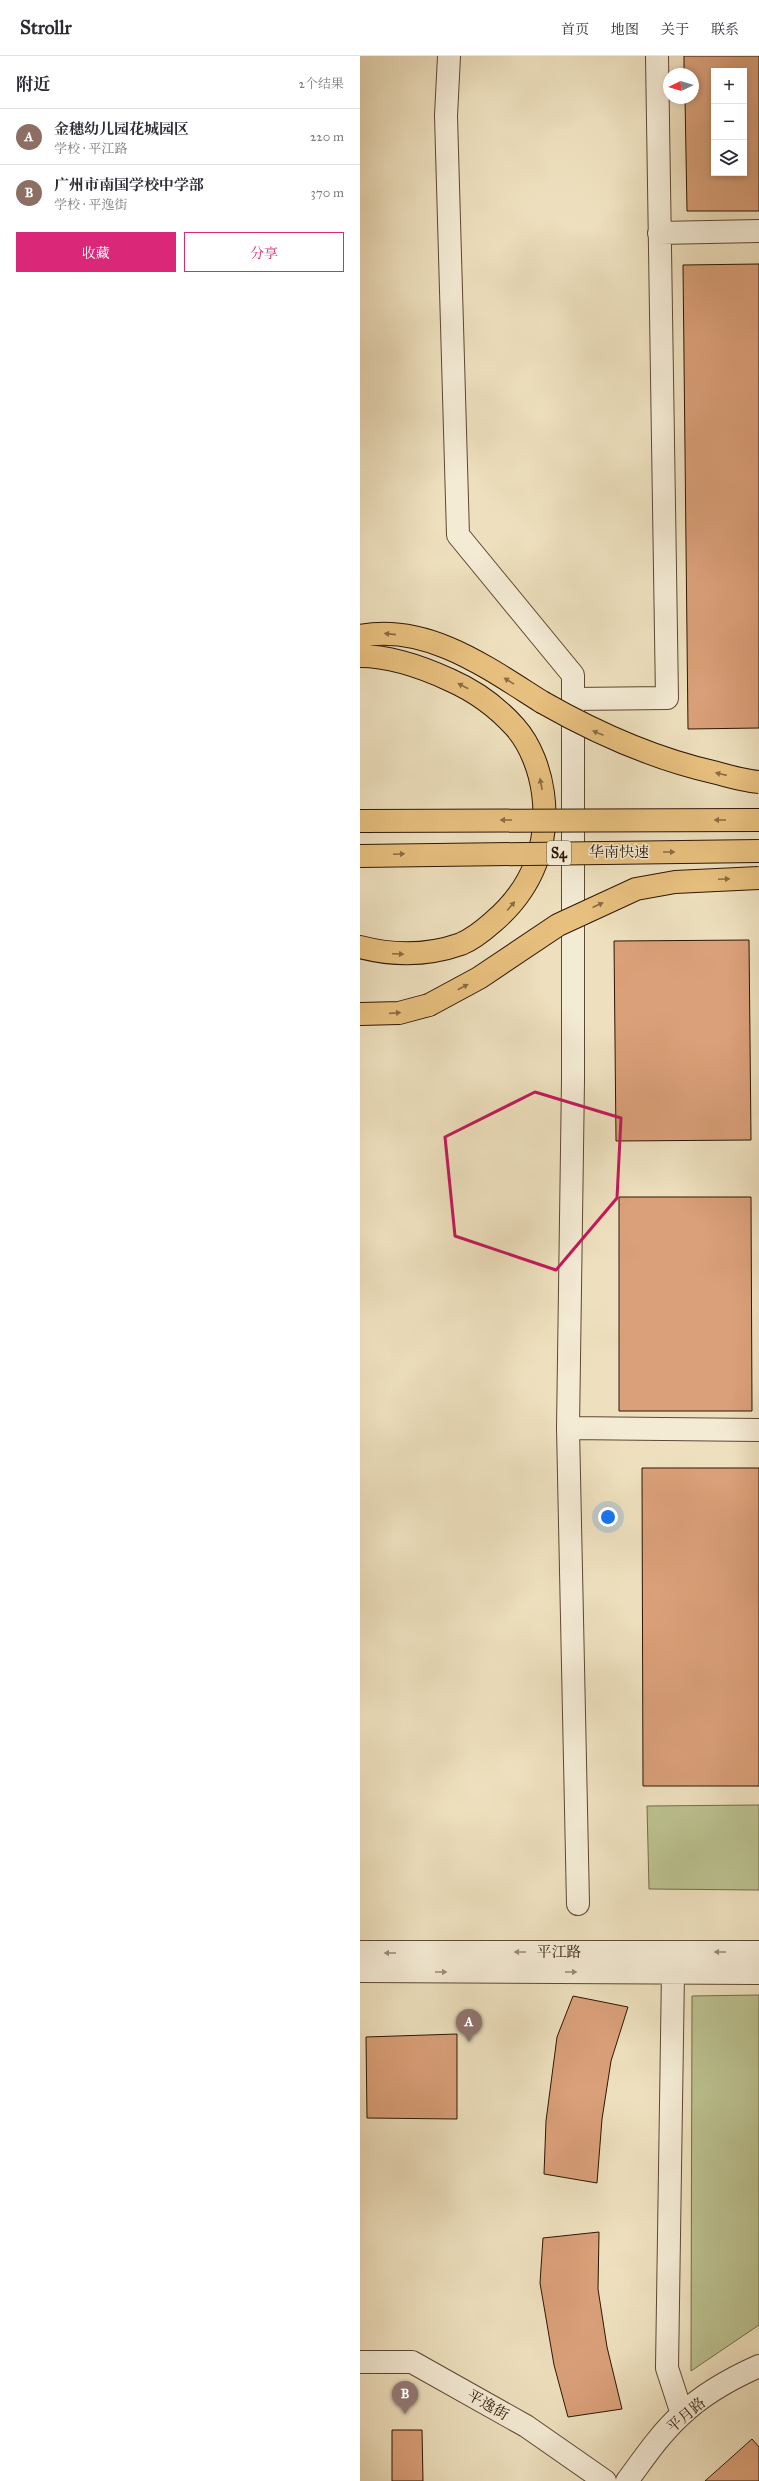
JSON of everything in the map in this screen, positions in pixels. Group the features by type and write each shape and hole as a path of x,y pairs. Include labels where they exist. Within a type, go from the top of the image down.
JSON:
{"highway":[{"path":"360,636 378,633 406,636 436,642 488,668 542,702 591,730 685,766 759,782"},
{"path":"360,656 402,661 436,673 467,688 495,707 516,728 534,759 542,783 545,810 541,842 535,867 526,886 508,910 482,932 462,944 407,954 382,953 360,947"},
{"name":"S4","path":"360,820 759,820"},
{"name":"华南快速","path":"360,856 759,851"},
{"path":"360,1014 399,1013 429,1005 479,978 558,925 636,889 675,882 759,878"}],"street":[{"path":"449,56 446,116 458,535 573,675 573,1080 568,1428 578,1904"},
{"path":"573,699 667,698 657,56"},
{"path":"659,233 759,232"},
{"path":"568,1428 759,1430"},
{"name":"平江路","path":"360,1952 759,1952"},
{"name":"平江路","path":"360,1971 759,1973"},
{"path":"673,1972 667,2368 682,2414"},
{"name":"平逸街","path":"360,2362 412,2362 526,2426 605,2481"},
{"name":"平月路","path":"627,2481 661,2436 682,2414 736,2376 759,2366"}],"highlighted area":[{"path":"535,1092 621,1118 617,1198 556,1270 455,1236 445,1137"}],"green space":[{"path":"759,1805 759,1890 649,1889 647,1806"},
{"path":"759,1995 759,2325 691,2371 692,1996"}],"building":[{"path":"684,56 759,56 759,211 687,211 685,104 699,104 699,68 684,68"},
{"path":"759,264 759,728 688,729 683,265"},
{"path":"749,940 751,1140 616,1141 614,941"},
{"path":"619,1197 751,1197 752,1411 619,1411"},
{"path":"642,1468 759,1468 759,1786 643,1786"},
{"path":"573,1996 628,2007 611,2061 602,2119 597,2183 544,2174 546,2121 557,2037"},
{"path":"457,2034 457,2119 367,2118 366,2037"},
{"path":"599,2232 598,2289 607,2347 622,2409 568,2417 554,2365 540,2283 543,2238"},
{"path":"392,2430 422,2430 423,2481 392,2481"},
{"path":"752,2439 759,2447 759,2481 705,2481"}],"place":[{"name":"金穗幼儿园花城园区","path":"469,2042"},
{"name":"广州市南国学校中学部","path":"405,2414"}]}
